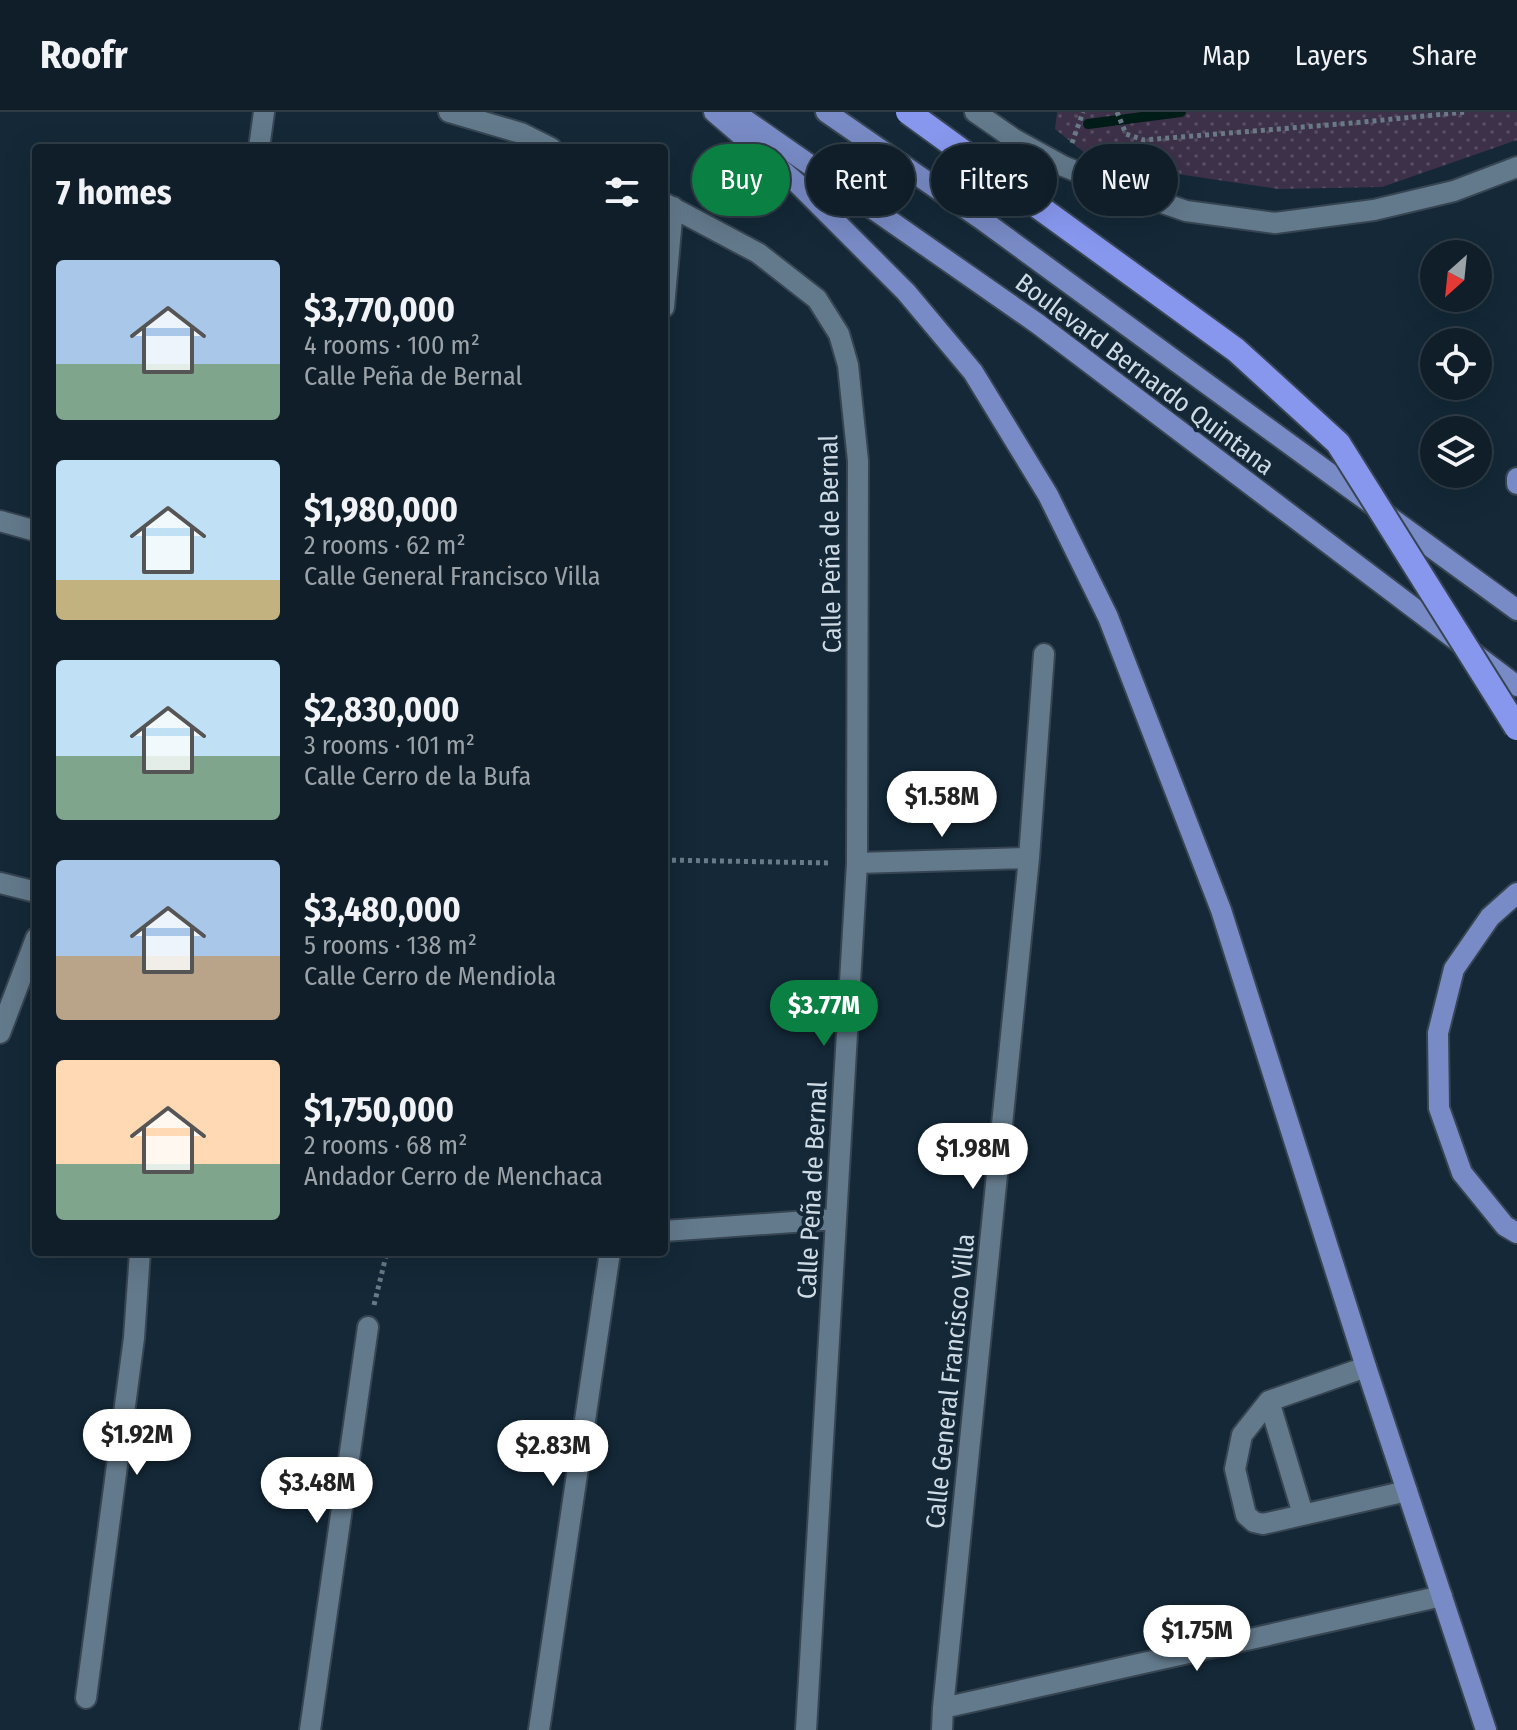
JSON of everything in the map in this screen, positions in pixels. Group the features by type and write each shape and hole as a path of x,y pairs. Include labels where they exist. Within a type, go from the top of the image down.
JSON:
{"highway":[{"path":"908,112 1236,350 1338,443 1517,728"}],"main road":[{"path":"714,112 798,184 906,292 973,372 1048,495 1108,617 1221,910 1366,1367 1486,1730"},
{"name":"Boulevard Bernardo Quintana","path":"734,112 1038,324 1517,686"},
{"name":"Boulevard Bernardo Quintana","path":"826,112 981,219 1517,610"},
{"path":"1517,893 1490,917 1454,969 1438,1033 1439,1108 1462,1173 1505,1226 1517,1233"}],"street":[{"path":"260,144 264,112"},
{"path":"449,112 521,133 543,144"},
{"path":"975,112 1014,139 1063,166 1105,183 1186,211 1275,223 1374,210 1454,191 1517,167"},
{"name":"Calle Peña de Bernal","path":"668,205 758,253 817,299 839,334 848,365 858,461 857,863 806,1730"},
{"path":"0,521 32,530"},
{"name":"Calle General Francisco Villa","path":"942,1730 1029,858 1044,654"},
{"path":"857,863 1029,858"},
{"path":"0,883 32,891"},
{"path":"0,1033 32,949"},
{"path":"668,1231 836,1219"},
{"path":"86,1698 134,1338 140,1256"},
{"path":"539,1730 609,1256"},
{"path":"310,1730 368,1327"},
{"path":"1366,1367 1269,1401 1242,1435 1235,1469 1246,1515 1254,1522 1263,1524 1407,1491"},
{"path":"1269,1401 1303,1514"},
{"path":"943,1708 1442,1596"}],"path":[{"path":"1077,131 1083,112"},
{"path":"1117,112 1126,134 1144,140 1466,112"},
{"path":"668,860 857,863"},
{"path":"368,1327 386,1256"}],"shaded area":[{"path":"1057,112 1517,112 1517,140 1382,187 1278,189 1178,174 1178,144 1074,144 1055,129"}],"waterway":[{"path":"1088,124 1181,112"}]}
